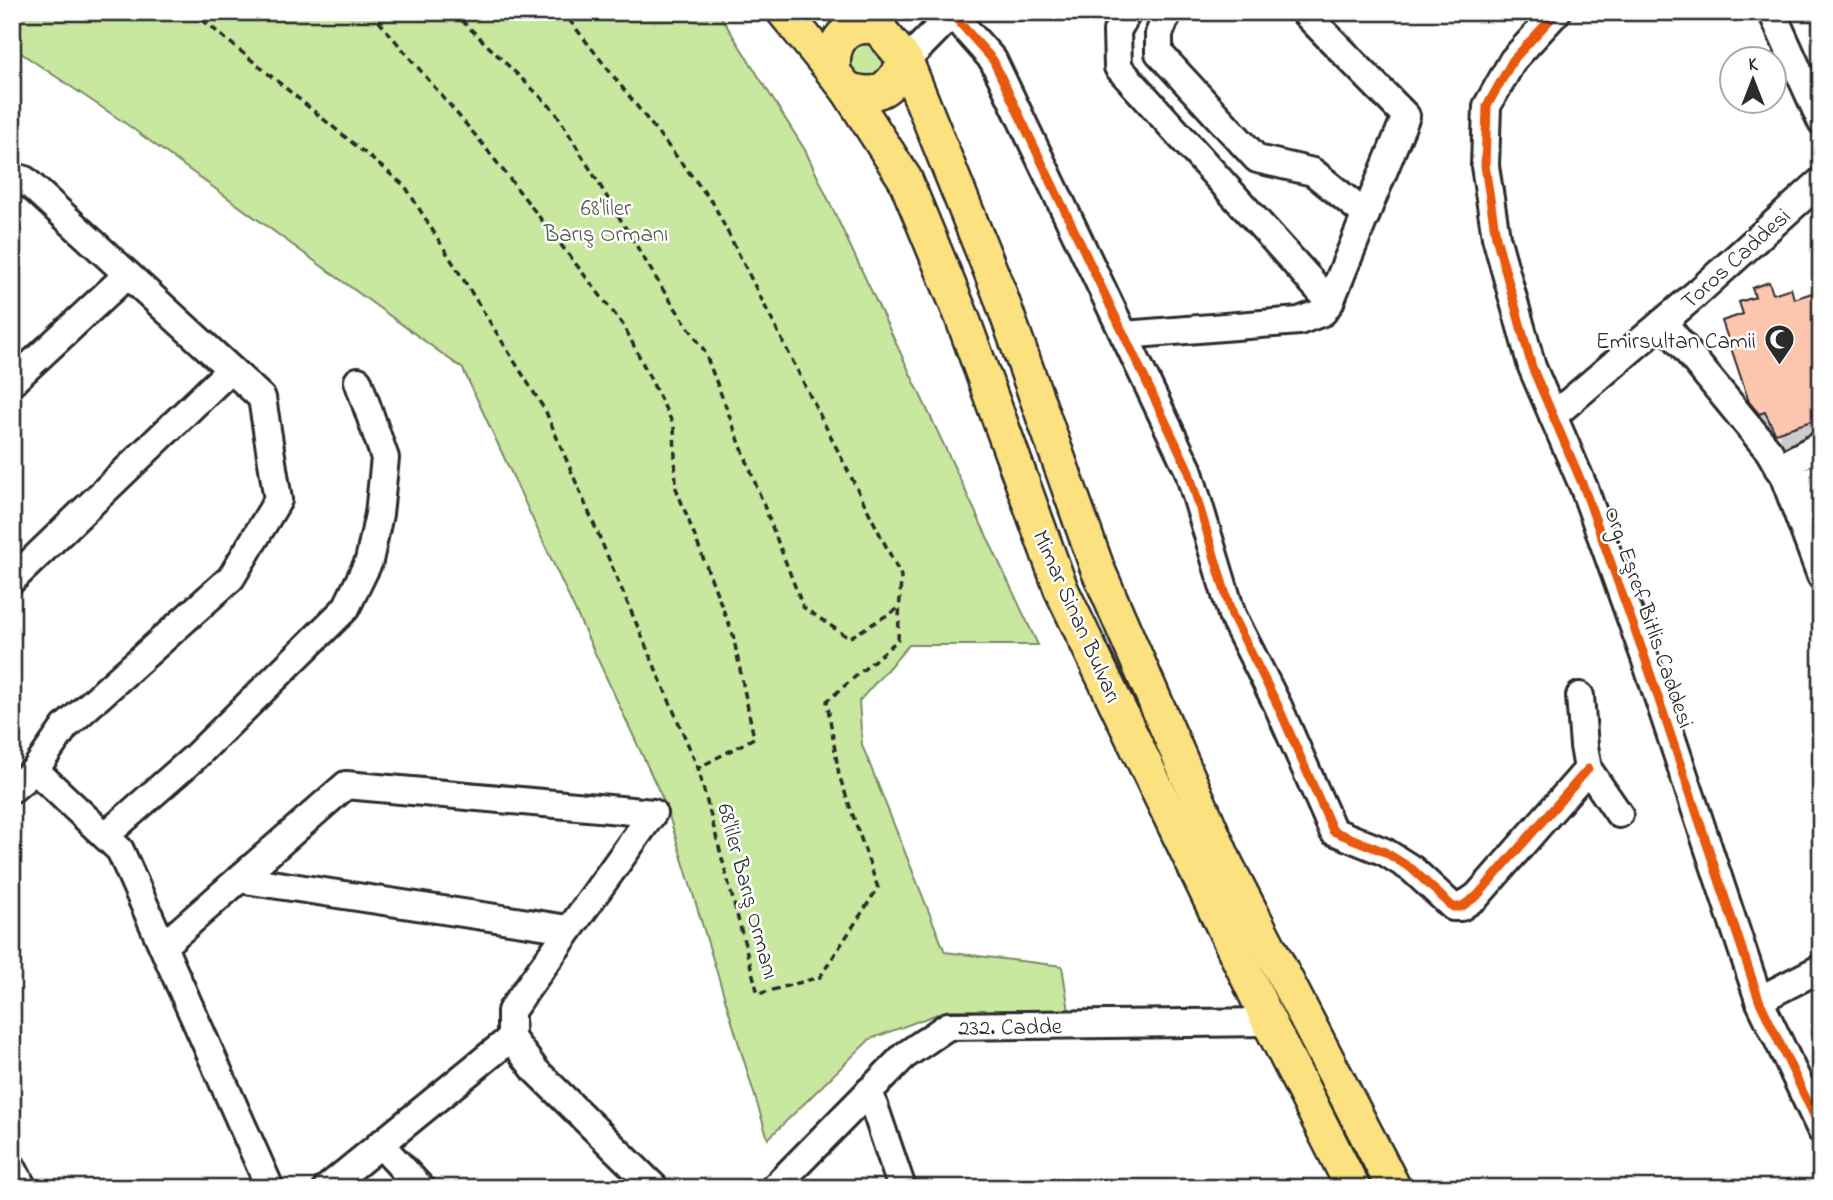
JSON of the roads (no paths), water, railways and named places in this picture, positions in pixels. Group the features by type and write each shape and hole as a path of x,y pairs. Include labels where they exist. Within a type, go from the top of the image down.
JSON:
{"main road":[{"name":"Mimar Sinan Bulvarı","path":"784,12 841,81 905,179 962,317 1061,590 1269,1022 1353,1188"},
{"name":"Mimar Sinan Bulvarı","path":"880,17 906,61 999,292 1098,570 1226,864 1394,1188"},
{"path":"880,17 868,25 847,32 839,40 834,50 841,81 869,94 879,92 895,80 906,61"}],"street":[{"path":"1128,12 1118,31 1118,67 1330,302"},
{"path":"1168,12 1159,34 1159,53 1256,159 1313,172 1366,215"},
{"path":"1124,335 1299,321 1323,312 1330,302 1406,116 1304,12"},
{"name":"Org. Eşref Bitlis Caddesi","path":"1557,12 1513,60 1487,106 1485,166 1496,237 1532,367 1584,488 1644,654 1759,1000 1821,1130"},
{"path":"1772,12 1821,121"},
{"path":"906,61 953,13 993,60 1188,470 1232,615 1278,706 1334,831 1385,852 1412,869 1453,907 1461,907 1477,896 1588,769"},
{"path":"1225,185 1256,159"},
{"path":"12,176 24,180 261,398 278,500 231,578 65,727 35,770 12,789"},
{"name":"Toros Caddesi","path":"1553,416 1819,186"},
{"path":"12,382 127,275"},
{"path":"1663,322 1769,451 1818,562"},
{"path":"12,580 230,370"},
{"path":"105,836 194,757 346,608 369,561 379,514 385,458 358,381"},
{"path":"1778,468 1821,445"},
{"path":"1821,476 1804,483 1821,525"},
{"path":"1580,695 1588,769 1619,814"},
{"path":"35,770 120,850 270,1188"},
{"path":"163,946 346,785 653,813 511,1011 511,1038 536,1071 655,1188"},
{"path":"239,879 568,929"},
{"path":"1759,1000 1821,968"},
{"name":"232. Cadde","path":"774,1188 904,1056 948,1026 1269,1022"},
{"path":"327,1188 511,1038"},
{"path":"869,1091 902,1188"},
{"path":"380,1144 421,1188"},
{"path":"12,1167 23,1188"}],"place":[{"name":"Emirsultan Camii","path":"1779,367"}],"park label":[{"name":"68'liler Barış Ormanı","path":"606,220"}]}
